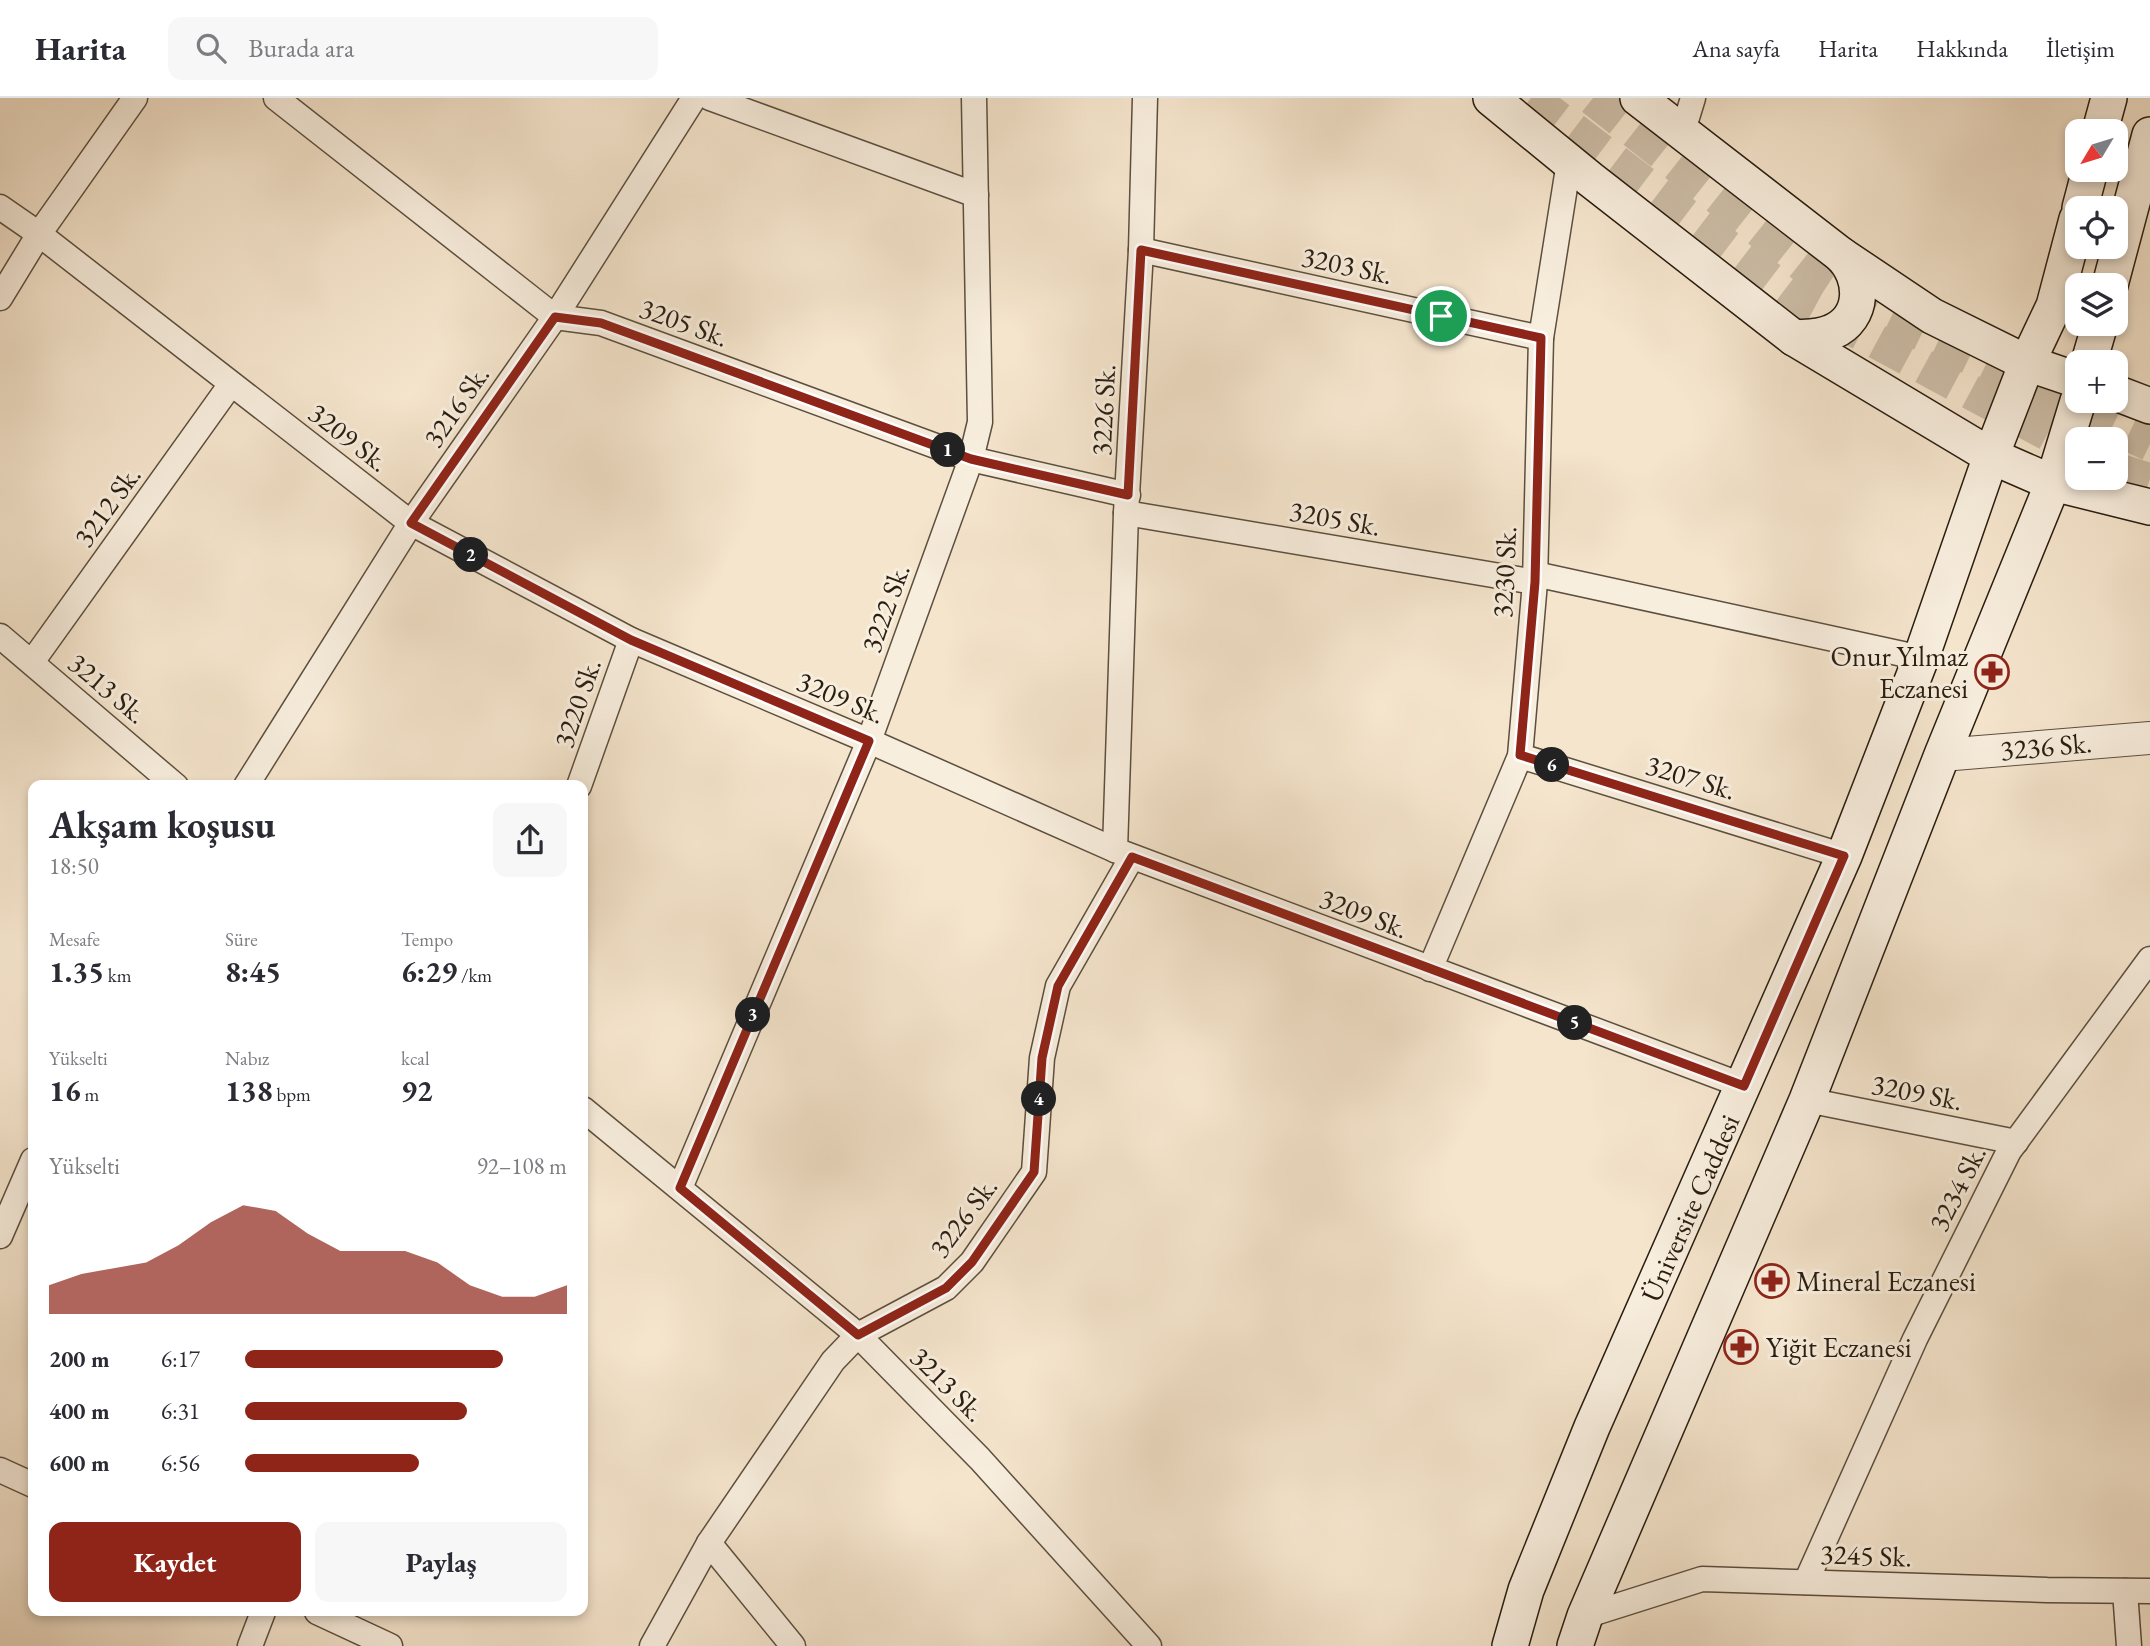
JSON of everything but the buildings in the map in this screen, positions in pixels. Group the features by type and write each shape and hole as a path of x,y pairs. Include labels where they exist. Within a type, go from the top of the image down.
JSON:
{"main road":[{"path":"1491,98 1794,338 1991,456 2053,483 2150,507"},
{"path":"1638,98 1841,255 1932,316 2027,363 2065,376"},
{"path":"2104,119 2109,98"},
{"path":"2113,273 2150,135"},
{"path":"1794,338 1835,331 1852,315 1859,294 1858,283 1849,263 1841,255"},
{"name":"Üniversite Caddesi","path":"1510,1646 1526,1590 1592,1427 1844,856 1921,658 1991,456 2027,363 2054,306 2066,259"},
{"path":"2128,398 2150,406"},
{"path":"1580,1631 1807,1100 1942,755 2053,483 2074,413"}],"street":[{"path":"0,298 39,234 135,98"},
{"path":"276,98 555,317"},
{"name":"3216 Sk.","path":"250,780 411,523 555,317 694,98"},
{"path":"710,98 976,195"},
{"name":"3222 Sk.","path":"680,1188 869,741 971,459 980,422 974,98"},
{"name":"3226 Sk.","path":"652,1646 709,1543 833,1361 858,1335 946,1288 972,1262 1034,1172 1042,1058 1058,986 1123,854 1127,504 1141,250 1145,98"},
{"path":"1682,134 1693,98"},
{"name":"3230 Sk.","path":"1430,969 1520,755 1535,578 1541,338 1569,162"},
{"name":"3209 Sk.","path":"0,207 39,234 411,523 631,640 869,741 1123,854 1744,1086"},
{"name":"3203 Sk.","path":"1141,250 1541,338"},
{"name":"3205 Sk.","path":"555,317 601,323 971,459 1127,504 1535,578 1921,658"},
{"name":"3212 Sk.","path":"32,662 231,384"},
{"name":"3213 Sk.","path":"0,636 170,780"},
{"name":"3220 Sk.","path":"581,780 631,640"},
{"name":"3236 Sk.","path":"1942,755 2150,738"},
{"name":"3207 Sk.","path":"1520,755 1844,856"},
{"name":"3234 Sk.","path":"1807,1582 1915,1339 2009,1151 2150,959"},
{"name":"3209 Sk.","path":"1807,1100 2016,1142"},
{"name":"3213 Sk.","path":"588,1113 858,1335 981,1459 1149,1646"},
{"path":"0,1236 28,1172"},
{"path":"0,1470 28,1483"},
{"path":"709,1543 793,1646"},
{"name":"3245 Sk.","path":"1580,1631 1702,1579 2150,1591"},
{"path":"2125,1591 2129,1646"},
{"path":"250,1646 261,1616"},
{"path":"326,1616 390,1646"}],"tunnel":[{"path":"1531,98 1792,296 2065,443"},
{"path":"1593,98 1812,272 1862,305 2150,444"},
{"path":"2128,474 2150,481"}],"place":[{"name":"Onur Yılmaz Eczanesi","path":"1992,672"},
{"name":"Mineral Eczanesi","path":"1772,1281"},
{"name":"Yiğit Eczanesi","path":"1741,1347"}],"route":[{"path":"1141,250 1441,316 1541,338 1535,582 1520,755 1844,856 1744,1086 1132,857 1058,986 1042,1058 1034,1172 972,1262 946,1288 858,1335 680,1188 869,741 631,640 411,523 555,317 601,323 971,459 1128,495 1141,250"}]}
